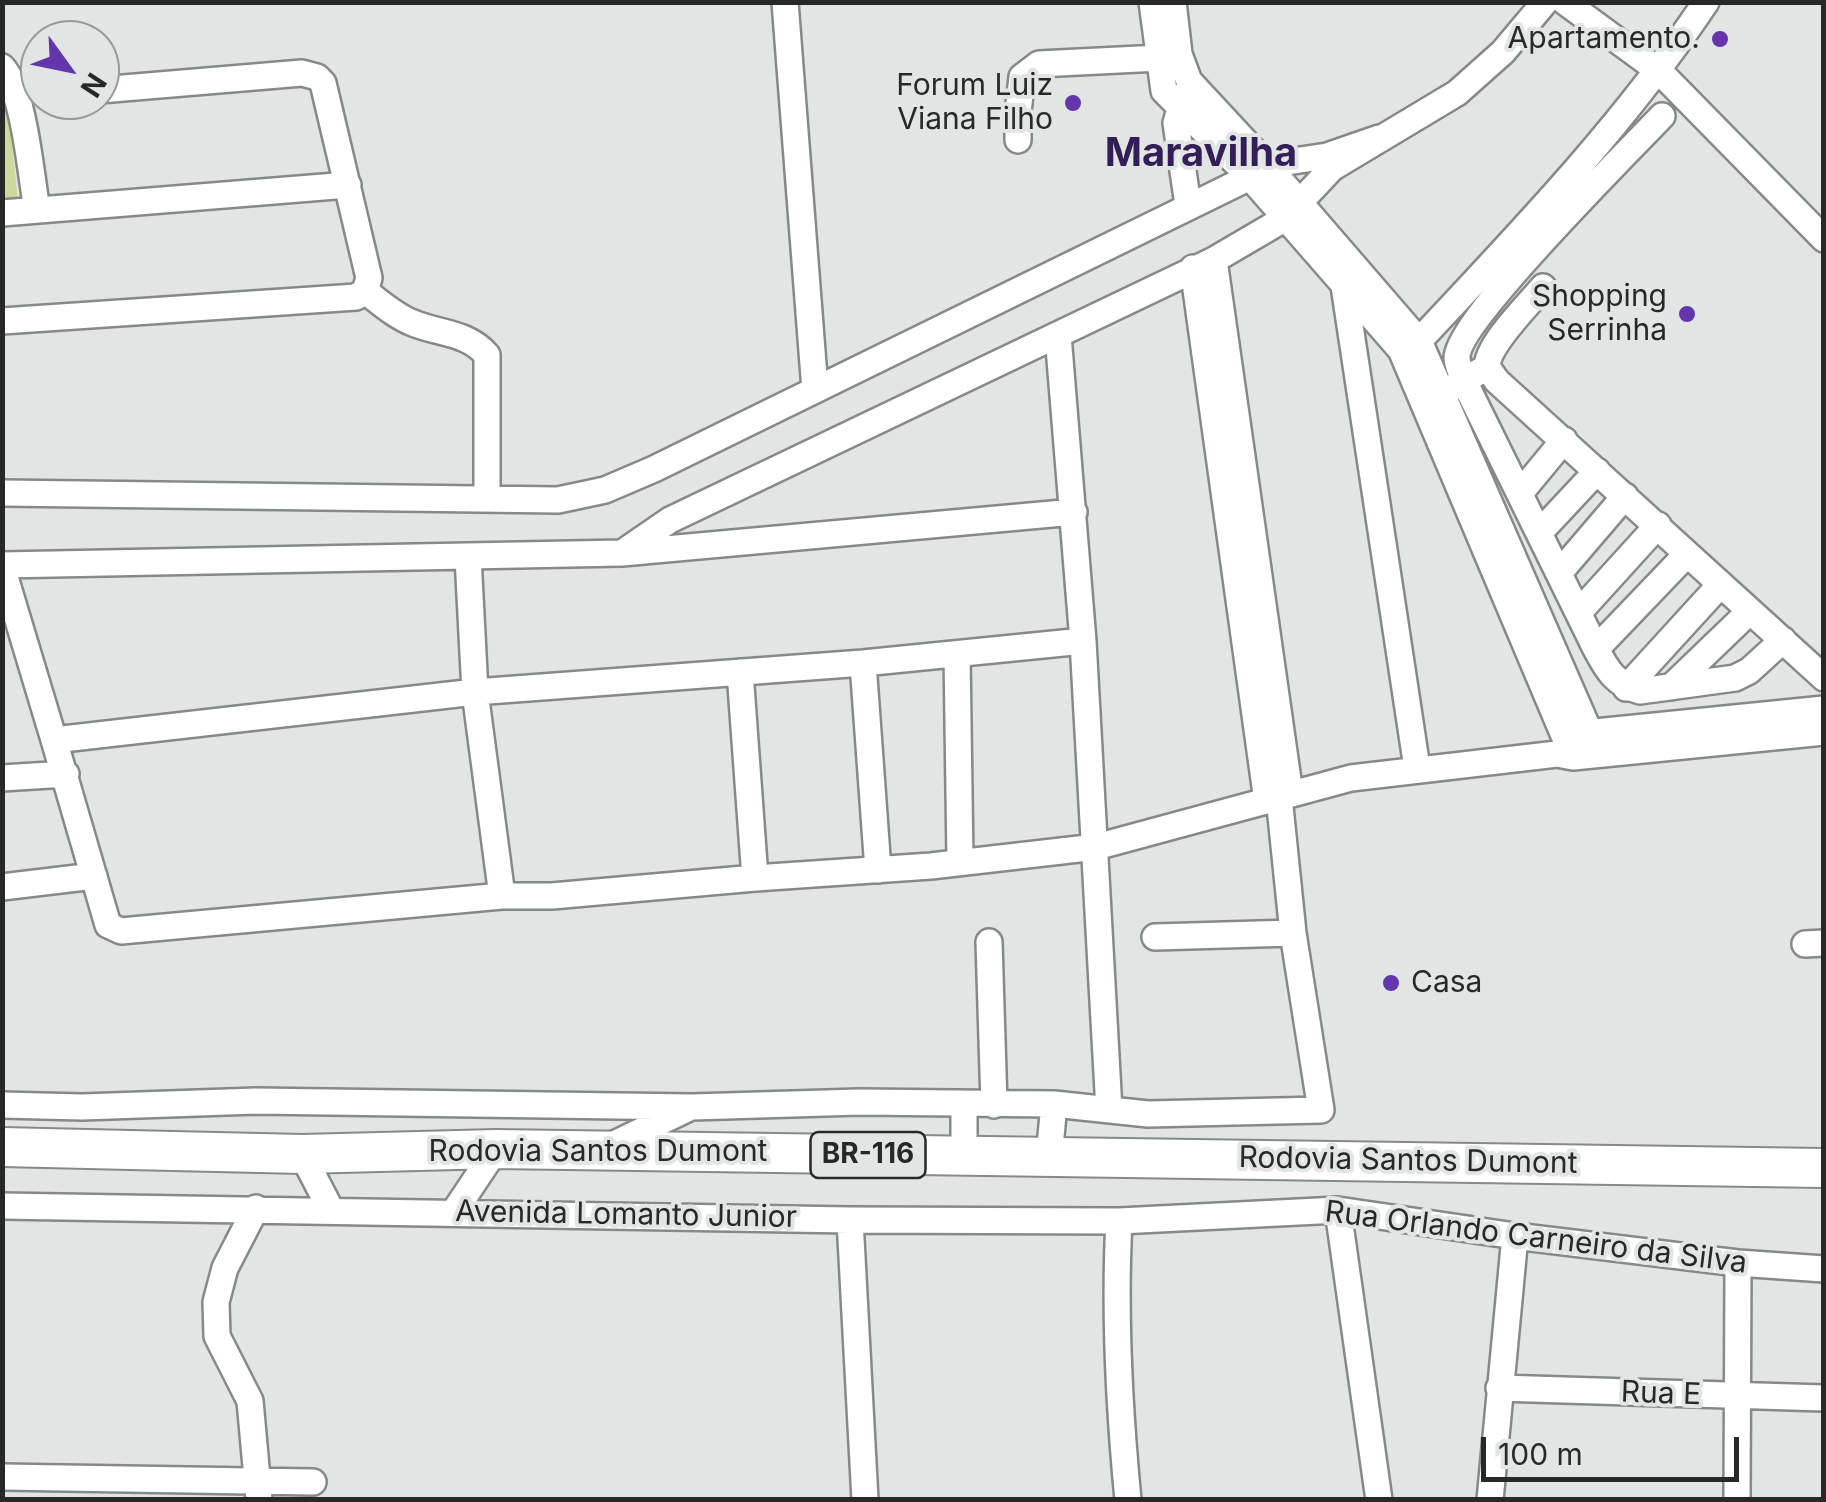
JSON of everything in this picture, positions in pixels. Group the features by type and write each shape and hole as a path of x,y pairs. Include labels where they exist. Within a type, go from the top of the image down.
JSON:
{"highway":[{"name":"Rodovia Santos Dumont","path":"2,1147 302,1154 496,1149 1824,1168"},
{"name":"Rodovia Santos Dumont","path":"1733,1165 1824,1150"}],"street":[{"path":"785,2 815,390"},
{"path":"1152,2 1164,91 1185,93 1258,171 1410,346 1522,492 1608,670 1626,688 1640,691 1735,678 1750,671 1783,640"},
{"path":"1173,2 1185,93 1176,123 1188,205"},
{"path":"622,553 670,520 1204,264 1292,212 1332,168 1457,93 1503,52 1545,2"},
{"path":"1565,2 1659,71 1824,239"},
{"path":"1410,346 1538,214 1659,71 1706,2"},
{"path":"1018,140 1022,77 1039,64 1159,58"},
{"path":"2,67 20,86"},
{"path":"2,321 356,297 365,292 369,278 323,83 309,74 120,88"},
{"path":"1576,746 1443,392 1464,338 1512,274 1662,116"},
{"path":"31,120 37,210"},
{"path":"2,494 558,500 605,490 1258,171 1327,156 1379,138"},
{"path":"2,212 348,185"},
{"path":"1292,212 1344,286 1410,346"},
{"path":"2,1105 256,1101 692,1107 860,1102 1054,1104 1148,1114 1322,1110 1293,933 1204,264"},
{"path":"1344,286 1417,768"},
{"path":"1543,288 1486,359 1497,381 1824,678"},
{"path":"365,292 414,324 464,336 487,355 487,498"},
{"path":"1058,335 1083,640 1108,1110"},
{"path":"1443,392 1487,366"},
{"path":"1522,492 1564,440"},
{"path":"1540,532 1598,470"},
{"path":"1560,572 1625,496"},
{"path":"1074,512 622,553 2,566 108,924 121,931 502,896 552,896 878,870 1096,847 1351,778 1824,709"},
{"path":"1580,611 1658,525"},
{"path":"1596,649 1687,554"},
{"path":"468,557 475,692 502,896"},
{"path":"1626,688 1720,585"},
{"path":"1671,688 1750,611"},
{"path":"54,740 475,692 862,663 1083,640"},
{"path":"957,654 960,861"},
{"path":"862,663 878,870"},
{"path":"740,672 754,878"},
{"path":"1576,746 1824,732"},
{"path":"2,778 66,774"},
{"path":"2,886 94,876"},
{"path":"1155,937 1293,933"},
{"path":"990,942 994,1105"},
{"path":"964,1104 964,1156"},
{"path":"1049,1157 1054,1104"},
{"path":"598,1152 692,1107"},
{"path":"1148,1114 1172,1158"},
{"path":"454,1212 496,1149"},
{"path":"302,1154 331,1210"},
{"name":"Avenida Lomanto Junior","path":"2,1206 850,1220 1119,1221 1248,1212"},
{"path":"256,1208 225,1268 216,1302 217,1336 250,1401 259,1490"},
{"path":"1338,1210 1379,1500"},
{"name":"Rua Orlando Carneiro da Silva","path":"1248,1212 1338,1210 1738,1264 1824,1269"},
{"path":"850,1220 865,1500"},
{"path":"1119,1221 1116,1271 1121,1425 1128,1500"},
{"path":"1490,1500 1515,1236"},
{"path":"1737,1500 1738,1264"},
{"name":"Rua E","path":"1499,1388 1824,1398"},
{"path":"2,1477 111,1489 259,1490 313,1482"}],"green space":[{"path":"2,98 7,100 18,201 2,205"}],"place":[{"name":"Apartamento.","path":"1720,39"},
{"name":"Forum Luiz Viana Filho","path":"1073,103"},
{"name":"Shopping Serrinha","path":"1687,314"},
{"name":"Casa","path":"1391,983"}],"district":[{"name":"Maravilha","path":"1201,154"}]}
